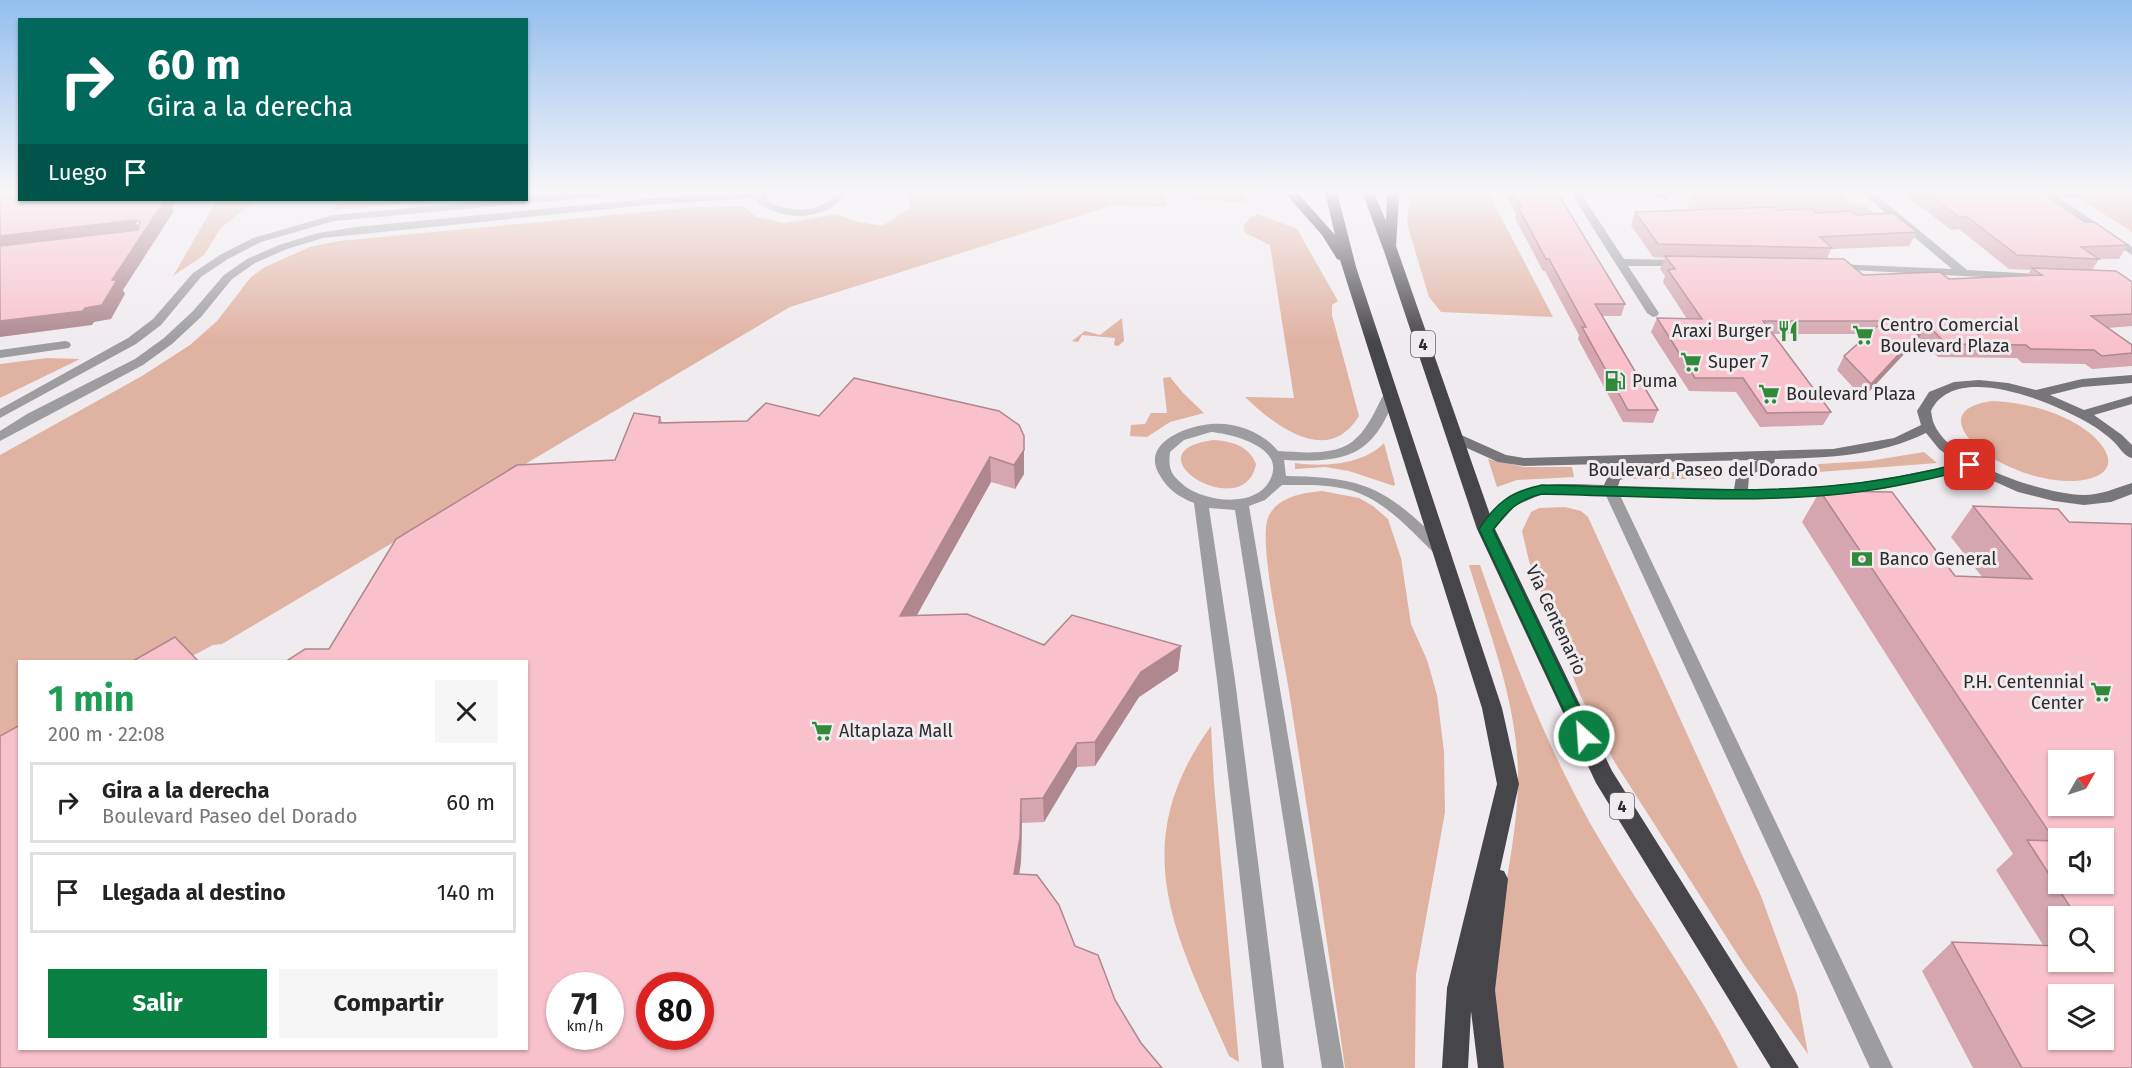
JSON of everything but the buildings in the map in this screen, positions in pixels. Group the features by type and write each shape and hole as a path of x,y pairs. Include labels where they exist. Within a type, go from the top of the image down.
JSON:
{"highway":[{"path":"1333,242 1349,267"},
{"path":"1343,242 1349,267 1492,708 1508,784 1482,990 1491,1068"},
{"name":"Vía Centenario","path":"1387,242 1486,529 1604,777 1786,1068"},
{"path":"1391,242 1391,251"},
{"path":"1455,1068 1460,988 1508,784"},
{"path":"1732,981 1772,1068"}],"street":[{"path":"0,414 132,341 156,322 197,275 224,257 253,242"},
{"path":"0,437 32,417 138,362 168,341 197,314 228,277 251,261 300,242"},
{"path":"1608,242 1653,313"},
{"path":"1926,242 1965,274"},
{"path":"2117,242 2132,252"},
{"path":"1620,262 1690,263"},
{"path":"1828,267 2049,277"},
{"path":"0,354 65,345"},
{"path":"2037,394 2082,383 2132,379"},
{"path":"2130,493 2102,499 2074,499 2039,493 2003,481 1970,465 1944,446 1928,427 1924,411 1931,398 1949,388 1970,385 2000,387 2037,394 2085,414 2107,428 2126,445 2132,454"},
{"path":"1276,455 1311,457 1338,454 1356,447 1375,430 1384,414 1390,392"},
{"path":"2085,414 2132,400"},
{"name":"Boulevard Paseo del Dorado","path":"1454,437 1503,459 1524,462 1833,453 1897,442 1928,427"},
{"path":"1211,428 1231,429 1250,435 1265,444 1276,455 1280,468 1278,480 1264,495 1241,503 1221,504 1201,501 1174,488 1161,469 1160,459 1165,447 1176,437 1192,431 1211,428"},
{"path":"1741,493 1742,474 1751,467 1781,455"},
{"path":"1676,458 1614,477 1610,489 1882,1068"},
{"name":"Boulevard Paseo del Dorado","path":"1486,529 1504,506 1522,494 1542,489 1741,493 1831,491 1930,475 1970,465"},
{"path":"1278,480 1324,481 1354,486 1381,500 1409,520 1443,553"},
{"path":"1201,501 1226,680 1273,1068"},
{"path":"1241,503 1333,1068"}],"shaded area":[{"path":"193,242 212,242 204,255 173,276"},
{"path":"335,242 996,242 790,307 222,644 213,645 185,660 18,660 18,765 0,775 0,455 142,376 190,345 217,321 251,277 265,267 310,247"},
{"path":"1263,242 1304,242 1338,301 1332,305 1332,315 1359,416 1346,431 1332,439 1317,440 1286,429 1245,397 1294,398 1270,245"},
{"path":"1412,242 1514,242 1553,317 1441,312 1429,297"},
{"path":"1122,318 1124,341 1118,346 1114,345 1115,338 1082,335 1078,342 1072,341 1085,331 1100,335"},
{"path":"47,358 80,359 0,398 0,364"},
{"path":"1170,377 1204,413 1170,422 1147,437 1130,436 1131,425 1145,424 1151,413 1167,413 1163,378"},
{"path":"1993,401 2045,410 2080,426 2103,447 2108,458 2107,466 2102,473 2093,477 2069,481 2030,475 1998,461 1971,441 1961,424 1962,416 1967,409 1977,404"},
{"path":"1213,440 1233,443 1249,453 1256,464 1247,481 1232,488 1214,487 1197,480 1185,469 1181,458 1189,447"},
{"path":"1384,443 1394,486 1349,471 1325,467 1295,469 1295,463 1318,465 1354,460 1365,456"},
{"path":"1924,452 1937,463 1793,474 1819,464 1869,461"},
{"path":"1488,459 1524,467 1572,467 1574,477 1517,480 1497,487"},
{"path":"1642,472 1720,472 1722,475 1715,479 1633,479 1635,474"},
{"path":"1322,491 1359,498 1388,519 1401,558 1411,624 1427,660 1437,695 1444,752 1445,812 1416,974 1415,1068 1345,1068 1303,780 1272,599 1266,550 1268,518 1277,505 1290,497"},
{"path":"1565,507 1581,511 1588,517 1761,896 1797,994 1808,1054 1743,963 1614,761 1580,695 1529,561 1522,531 1531,512 1539,508"},
{"path":"1469,565 1480,565 1529,696 1573,792 1608,854 1704,1005 1738,1068 1504,1068 1496,1032 1494,995 1500,921 1516,810 1518,773 1513,720 1501,668"},
{"path":"1211,726 1214,784 1239,1062 1229,1056 1177,930 1168,891 1164,852 1170,812 1185,770"}],"place":[{"name":"Araxi Burger","path":"1788,331"},
{"name":"Centro Comercial Boulevard Plaza","path":"1863,335"},
{"name":"Super 7","path":"1691,362"},
{"name":"Puma","path":"1615,381"},
{"name":"Boulevard Plaza","path":"1769,394"},
{"name":"Banco General","path":"1862,559"},
{"name":"P.H. Centennial Center","path":"2101,692"},
{"name":"Altaplaza Mall","path":"822,731"}],"route":[{"path":"1584,736 1486,529 1504,506 1522,494 1542,489 1741,493 1831,491 1930,475 1970,465"}]}
